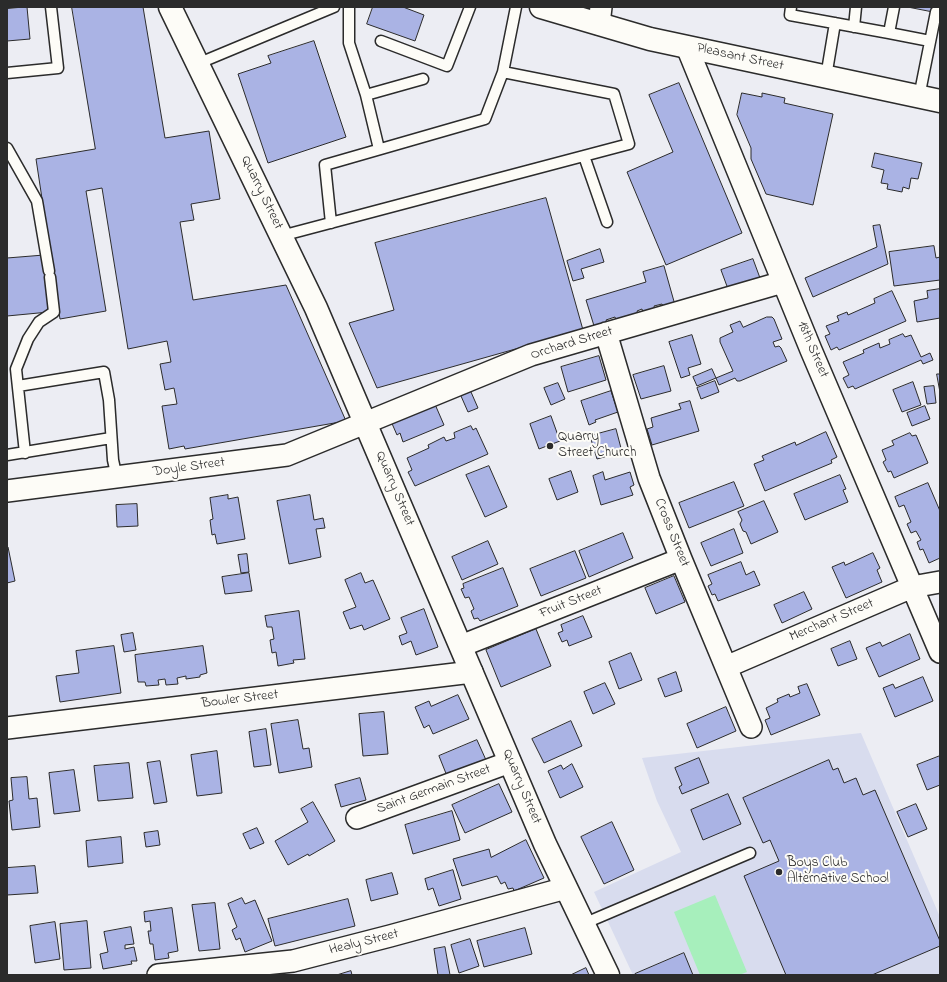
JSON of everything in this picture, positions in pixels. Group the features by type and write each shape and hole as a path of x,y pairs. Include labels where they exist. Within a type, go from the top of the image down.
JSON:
{"main road":[{"name":"Quarry Street","path":"170,7 316,308 545,844 608,975"},
{"name":"Pleasant Street","path":"542,7 600,16 650,39 940,101"}],"street":[{"name":"18th Street","path":"687,47 783,282 940,652"},
{"name":"Orchard Street","path":"366,423 531,355 783,282"},
{"name":"Cross Street","path":"606,333 649,478 751,727"},
{"name":"Doyle Street","path":"7,491 287,455 366,423"},
{"name":"Fruit Street","path":"461,646 681,559"},
{"name":"Merchant Street","path":"726,667 912,587 940,582"},
{"name":"Bowler Street","path":"7,728 472,672"},
{"name":"Saint Germain Street","path":"357,818 510,762"},
{"name":"Healy Street","path":"158,975 292,961 566,888"}],"lane":[{"path":"7,73 58,68 51,7"},
{"path":"197,64 334,7"},
{"path":"349,7 349,43 366,94 379,149"},
{"path":"381,40 447,66 470,7"},
{"path":"331,223 325,165 485,119 503,72 516,7"},
{"path":"791,7 790,16 930,41"},
{"path":"854,27 856,7"},
{"path":"889,33 894,7"},
{"path":"919,97 936,12"},
{"path":"826,77 835,24"},
{"path":"281,236 630,144 614,94 503,72"},
{"path":"366,94 423,79"},
{"path":"7,148 37,202 54,312 39,322 28,339 16,370 25,453"},
{"path":"584,156 607,222"},
{"path":"18,386 104,372 109,400 113,460 117,478"},
{"path":"7,455 111,438"},
{"path":"583,924 750,853"}],"shaded area":[{"name":"Boys Club Alternative School","path":"861,733 940,917 940,975 633,975 594,892 681,852 657,801 642,758"}],"green space":[{"path":"715,895 747,972 739,975 700,975 674,912"}],"building":[{"path":"27,7 30,39 7,41 7,9"},
{"path":"72,7 143,7 165,138 209,131 220,199 191,204 194,220 180,222 193,300 286,285 346,421 185,449 184,446 169,449 162,406 177,404 174,388 165,390 160,364 171,362 167,341 128,349 102,188 86,191 106,311 60,319 53,277 45,278 49,312 7,316 7,258 44,255 53,271 36,159 95,149"},
{"path":"373,7 403,7 424,15 415,41 367,24"},
{"path":"908,7 940,7 940,13"},
{"path":"314,41 346,137 268,163 238,74 271,63 268,56"},
{"path":"679,83 742,233 666,265 627,172 673,152 649,95"},
{"path":"742,93 762,97 762,93 785,98 784,103 833,114 813,205 766,194 751,159 751,148 737,115"},
{"path":"875,153 922,163 918,179 911,178 909,189 903,187 902,192 887,189 888,184 881,183 884,170 872,167"},
{"path":"546,198 583,330 377,388 349,323 394,310 375,243"},
{"path":"880,225 888,264 813,297 805,278 877,247 873,226"},
{"path":"934,246 936,258 940,257 940,280 894,286 889,252"},
{"path":"600,249 604,262 581,269 584,278 573,281 567,261"},
{"path":"753,259 760,278 728,289 721,270"},
{"path":"664,266 675,305 664,308 662,304 654,306 655,310 643,313 642,309 637,311 638,314 616,320 615,317 606,320 608,325 595,329 586,300 646,282 643,272"},
{"path":"940,289 940,318 917,322 914,301 928,298 927,291"},
{"path":"892,291 906,321 839,350 837,347 831,350 825,336 830,334 826,326 839,321 837,316 847,312 848,315 875,303 874,299"},
{"path":"767,317 772,317 774,319 782,339 773,342 775,347 779,346 781,348 787,361 740,381 737,381 735,378 719,385 716,378 733,371 720,342 720,338 733,332 730,325 740,321 743,327"},
{"path":"903,334 905,337 911,335 921,357 930,353 933,360 923,364 921,360 855,389 853,386 848,388 843,378 849,375 843,362 864,353 863,350 879,343 880,348 890,344 889,340"},
{"path":"692,335 701,364 688,368 690,375 681,378 669,342"},
{"path":"599,356 606,380 568,392 561,367"},
{"path":"664,366 671,391 641,399 633,375"},
{"path":"712,369 716,378 697,386 693,377"},
{"path":"937,374 940,374 940,392"},
{"path":"715,381 719,392 701,399 697,388"},
{"path":"913,382 921,405 902,412 893,390"},
{"path":"558,383 565,399 551,405 544,388"},
{"path":"934,386 936,403 927,404 924,387"},
{"path":"611,391 618,412 595,420 596,422 589,425 581,401"},
{"path":"471,392 478,408 468,412 461,396"},
{"path":"690,401 699,431 652,445 647,429 653,427 651,418 681,409 679,404"},
{"path":"434,402 444,425 403,442 400,433 397,435 390,419"},
{"path":"925,406 930,419 912,426 907,413"},
{"path":"551,416 560,441 539,449 530,424"},
{"path":"471,426 473,430 476,428 488,454 415,486 408,472 412,470 407,458 429,448 428,445 444,437 446,441 455,438 454,433"},
{"path":"616,429 622,452 597,459 590,436"},
{"path":"826,432 837,457 831,460 832,463 765,491 754,464 764,460 762,456 795,442 796,445"},
{"path":"910,433 912,436 916,435 928,463 894,478 891,471 888,472 883,462 886,460 882,450 894,445 892,441"},
{"path":"489,466 507,507 485,517 466,475"},
{"path":"571,471 578,492 557,500 549,479"},
{"path":"603,472 605,480 630,472 634,485 630,487 633,495 601,505 593,476"},
{"path":"840,475 846,489 843,490 848,502 805,520 794,494"},
{"path":"734,482 744,506 689,528 679,503"},
{"path":"928,483 940,511 940,558 929,563 923,549 920,550 917,542 921,540 916,531 911,533 907,524 911,522 904,505 899,507 895,497"},
{"path":"228,495 228,499 238,497 245,539 217,544 215,534 212,535 210,520 213,519 210,498"},
{"path":"310,495 314,520 323,518 325,528 316,529 321,557 289,564 277,501"},
{"path":"764,501 778,532 751,544 746,532 743,531 740,524 742,520 738,512"},
{"path":"137,504 138,526 117,527 116,505"},
{"path":"734,529 743,553 711,566 701,543"},
{"path":"623,533 633,558 589,577 579,551"},
{"path":"488,541 498,564 462,580 452,557"},
{"path":"7,547 15,581 7,583"},
{"path":"575,551 586,578 541,596 530,569"},
{"path":"873,553 880,568 877,570 882,582 846,598 832,567 844,562 845,565"},
{"path":"247,554 249,572 241,573 238,555"},
{"path":"741,562 746,575 754,571 760,585 718,601 715,594 712,595 708,586 712,584 708,575"},
{"path":"503,568 518,606 480,621 478,618 474,619 471,611 474,609 469,597 465,598 461,589 464,588 463,584"},
{"path":"249,573 252,591 225,594 222,577"},
{"path":"361,573 365,583 373,580 390,619 364,630 362,625 350,629 343,612 356,607 345,580"},
{"path":"674,576 685,602 656,614 645,588"},
{"path":"804,592 812,609 782,623 774,605"},
{"path":"424,609 438,647 416,655 411,641 402,645 399,636 407,633 401,618"},
{"path":"299,611 305,659 293,660 294,663 278,666 276,652 272,653 270,640 274,639 272,627 267,627 265,616"},
{"path":"583,616 592,637 569,646 567,640 562,642 558,633 563,631 561,625"},
{"path":"536,629 551,666 501,687 486,650"},
{"path":"133,633 136,650 124,652 121,635"},
{"path":"910,634 920,659 879,677 866,648 880,642 882,646"},
{"path":"850,641 857,659 838,666 831,649"},
{"path":"114,646 121,693 60,702 56,676 79,673 76,651"},
{"path":"203,646 207,673 200,675 200,677 186,679 186,676 177,678 178,684 166,685 165,679 158,680 159,685 146,686 145,682 138,682 135,655"},
{"path":"631,653 642,680 619,689 609,662"},
{"path":"676,672 682,691 665,697 658,679"},
{"path":"923,677 933,701 895,717 883,688 893,684 895,688"},
{"path":"605,683 615,704 593,714 584,692"},
{"path":"807,684 820,715 771,735 765,720 770,718 766,708 778,702 777,699 789,694 790,697 800,693 798,687"},
{"path":"458,695 469,719 433,734 429,725 424,728 415,707 429,701 431,706"},
{"path":"726,707 736,731 697,748 687,724"},
{"path":"384,712 388,754 363,756 359,714"},
{"path":"298,720 303,749 309,748 312,767 279,773 271,724"},
{"path":"571,721 582,746 544,763 532,739"},
{"path":"266,729 271,765 254,767 249,732"},
{"path":"477,740 486,760 447,776 439,756"},
{"path":"217,751 222,793 197,796 191,755"},
{"path":"940,756 940,785 927,790 917,765"},
{"path":"699,758 709,783 682,794 679,787 682,785 675,768"},
{"path":"829,760 833,770 838,768 844,783 856,778 863,795 875,790 940,941 940,946 872,975 786,975 744,876 779,861 770,840 763,843 743,798"},
{"path":"160,761 167,802 154,804 147,763"},
{"path":"129,763 133,798 98,801 94,766"},
{"path":"572,764 583,787 560,798 548,771 561,765 563,769"},
{"path":"74,770 80,811 54,814 49,773"},
{"path":"27,777 29,799 37,798 40,827 12,830 9,801 13,800 11,778"},
{"path":"360,778 366,800 341,807 335,785"},
{"path":"499,784 512,812 465,833 452,805"},
{"path":"728,794 741,824 703,840 691,810"},
{"path":"313,802 335,841 309,856 308,854 288,865 275,841 308,822 301,809"},
{"path":"916,804 927,829 908,837 897,812"},
{"path":"452,811 460,840 413,854 405,825"},
{"path":"612,822 634,870 604,884 581,837"},
{"path":"257,828 264,843 250,849 243,834"},
{"path":"158,831 160,845 146,847 144,833"},
{"path":"121,837 123,863 88,867 86,841"},
{"path":"526,840 544,878 514,891 513,888 508,889 505,882 501,884 497,876 462,886 453,859 489,849 491,857"},
{"path":"35,866 38,893 7,895 7,868"},
{"path":"453,870 461,899 439,906 433,888 428,890 425,879"},
{"path":"392,873 398,894 371,901 366,880"},
{"path":"242,898 245,904 255,900 272,941 245,952 240,938 236,940 232,930 237,927 228,904"},
{"path":"348,899 355,926 275,946 268,919"},
{"path":"215,903 220,949 199,951 192,905"},
{"path":"172,908 178,951 168,953 169,958 155,960 153,944 150,944 148,931 151,931 150,921 145,922 144,912"},
{"path":"87,921 91,968 64,970 60,924"},
{"path":"55,922 60,959 35,963 30,926"},
{"path":"131,927 134,944 125,945 125,949 134,947 137,961 131,961 132,964 103,969 100,954 108,952 104,932"},
{"path":"525,928 532,954 484,967 477,941"},
{"path":"470,939 479,966 459,973 451,945"},
{"path":"445,947 450,975 438,975 434,949"},
{"path":"684,953 693,975 635,975 635,974"},
{"path":"586,968 589,975 571,975"},
{"path":"351,971 352,975 337,975"}],"place":[{"name":"Quarry Street Church","path":"550,446"},
{"name":"Boys Club Alternative School","path":"779,872"}]}
